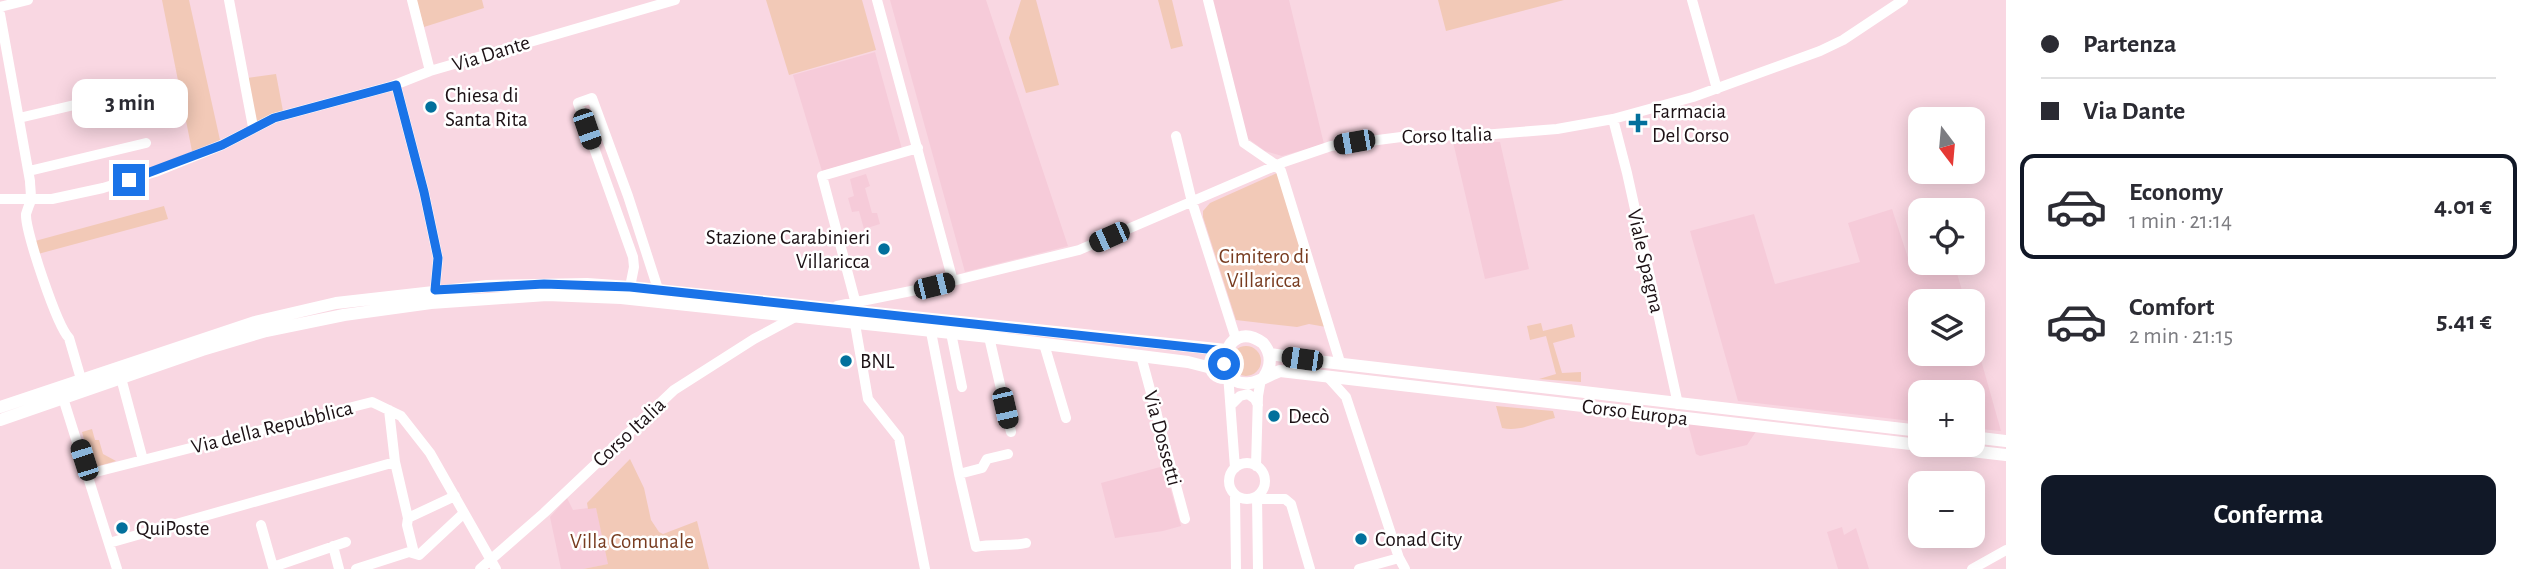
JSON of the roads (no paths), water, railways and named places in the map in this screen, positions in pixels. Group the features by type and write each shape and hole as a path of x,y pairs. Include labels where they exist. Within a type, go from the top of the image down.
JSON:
{"main road":[{"path":"0,407 255,322 336,303 435,290 544,284 657,289 817,314 855,324 989,337 1188,362 1227,373 1242,383 1254,383 1263,378 1270,366 1270,354 1266,346 1248,337 1236,340 1226,351 1224,364 1227,373"},
{"path":"0,420 202,350 266,331 344,315 431,303 535,296 595,296 795,317 817,314 880,314 1226,351"},
{"name":"Corso Europa","path":"1270,354 1908,430"},
{"name":"Corso Europa","path":"1263,378 1280,371 2006,455"},
{"path":"1985,439 2006,441"}],"street":[{"path":"0,7 28,0"},
{"path":"229,0 253,127"},
{"path":"412,0 430,71"},
{"name":"Via Dante","path":"0,199 52,199 103,188 155,172 222,145 274,118 396,85 430,71 675,0"},
{"path":"877,0 953,281"},
{"path":"1208,0 1244,143 1281,171 1339,359 1338,364"},
{"path":"1692,0 1717,89"},
{"name":"Corso Italia","path":"817,314 1079,250 1276,165 1331,146 1378,138 1558,129 1613,119 1717,89 1801,59 1843,40 1903,0"},
{"path":"0,13 29,171 31,201 26,213 29,233 52,301 69,338 81,379"},
{"path":"396,85 438,258 435,290"},
{"path":"19,118 134,91"},
{"path":"630,287 633,257 578,103 592,98 628,196 657,289"},
{"name":"Viale Spagna","path":"1613,119 1678,404"},
{"path":"1176,136 1192,202 1236,340"},
{"path":"29,171 146,144"},
{"path":"856,304 822,176 918,148"},
{"path":"879,299 880,314"},
{"path":"752,312 761,322 757,338"},
{"name":"Corso Italia","path":"480,569 494,564 674,390 795,317"},
{"path":"855,324 868,399 899,438 925,569"},
{"path":"931,332 976,547 989,544 1010,547 1026,543"},
{"path":"951,334 962,387"},
{"path":"989,337 1010,432"},
{"path":"1044,344 1066,418"},
{"name":"Via Dossetti","path":"1141,356 1185,519"},
{"path":"1227,373 1232,404 1234,468 1229,482 1235,495 1236,569"},
{"path":"1326,376 1346,397 1399,558 1405,569"},
{"path":"121,378 143,460"},
{"path":"1258,569 1257,497 1263,488 1264,478 1256,466 1258,405 1263,378"},
{"path":"1346,397 1356,380"},
{"path":"1232,404 1240,396 1248,394 1258,405"},
{"path":"63,398 117,569"},
{"name":"Via della Repubblica","path":"88,474 372,402 389,410"},
{"path":"389,410 401,416 430,453 494,564"},
{"path":"389,410 395,462 418,569"},
{"path":"959,474 982,468 987,459 1008,454"},
{"path":"109,543 395,462"},
{"path":"1234,468 1243,464 1256,466"},
{"path":"1235,495 1244,499 1285,499 1291,504 1310,569"},
{"path":"408,518 454,496"},
{"path":"416,554 464,513"},
{"path":"261,525 273,567 346,542"},
{"path":"333,546 339,569"},
{"path":"1972,569 2006,550"},
{"path":"356,569 409,551 416,554"},
{"path":"1359,569 1399,558"}],"place":[{"name":"Chiesa di Santa Rita","path":"431,107"},
{"name":"Farmacia Del Corso","path":"1638,123"},
{"name":"Stazione Carabinieri Villaricca","path":"884,249"},
{"name":"BNL","path":"846,361"},
{"name":"Decò","path":"1274,416"},
{"name":"QuiPoste","path":"122,528"},
{"name":"Conad City","path":"1361,539"}],"park label":[{"name":"Cimitero di Villaricca","path":"1264,268"},
{"name":"Villa Comunale","path":"632,541"}]}
